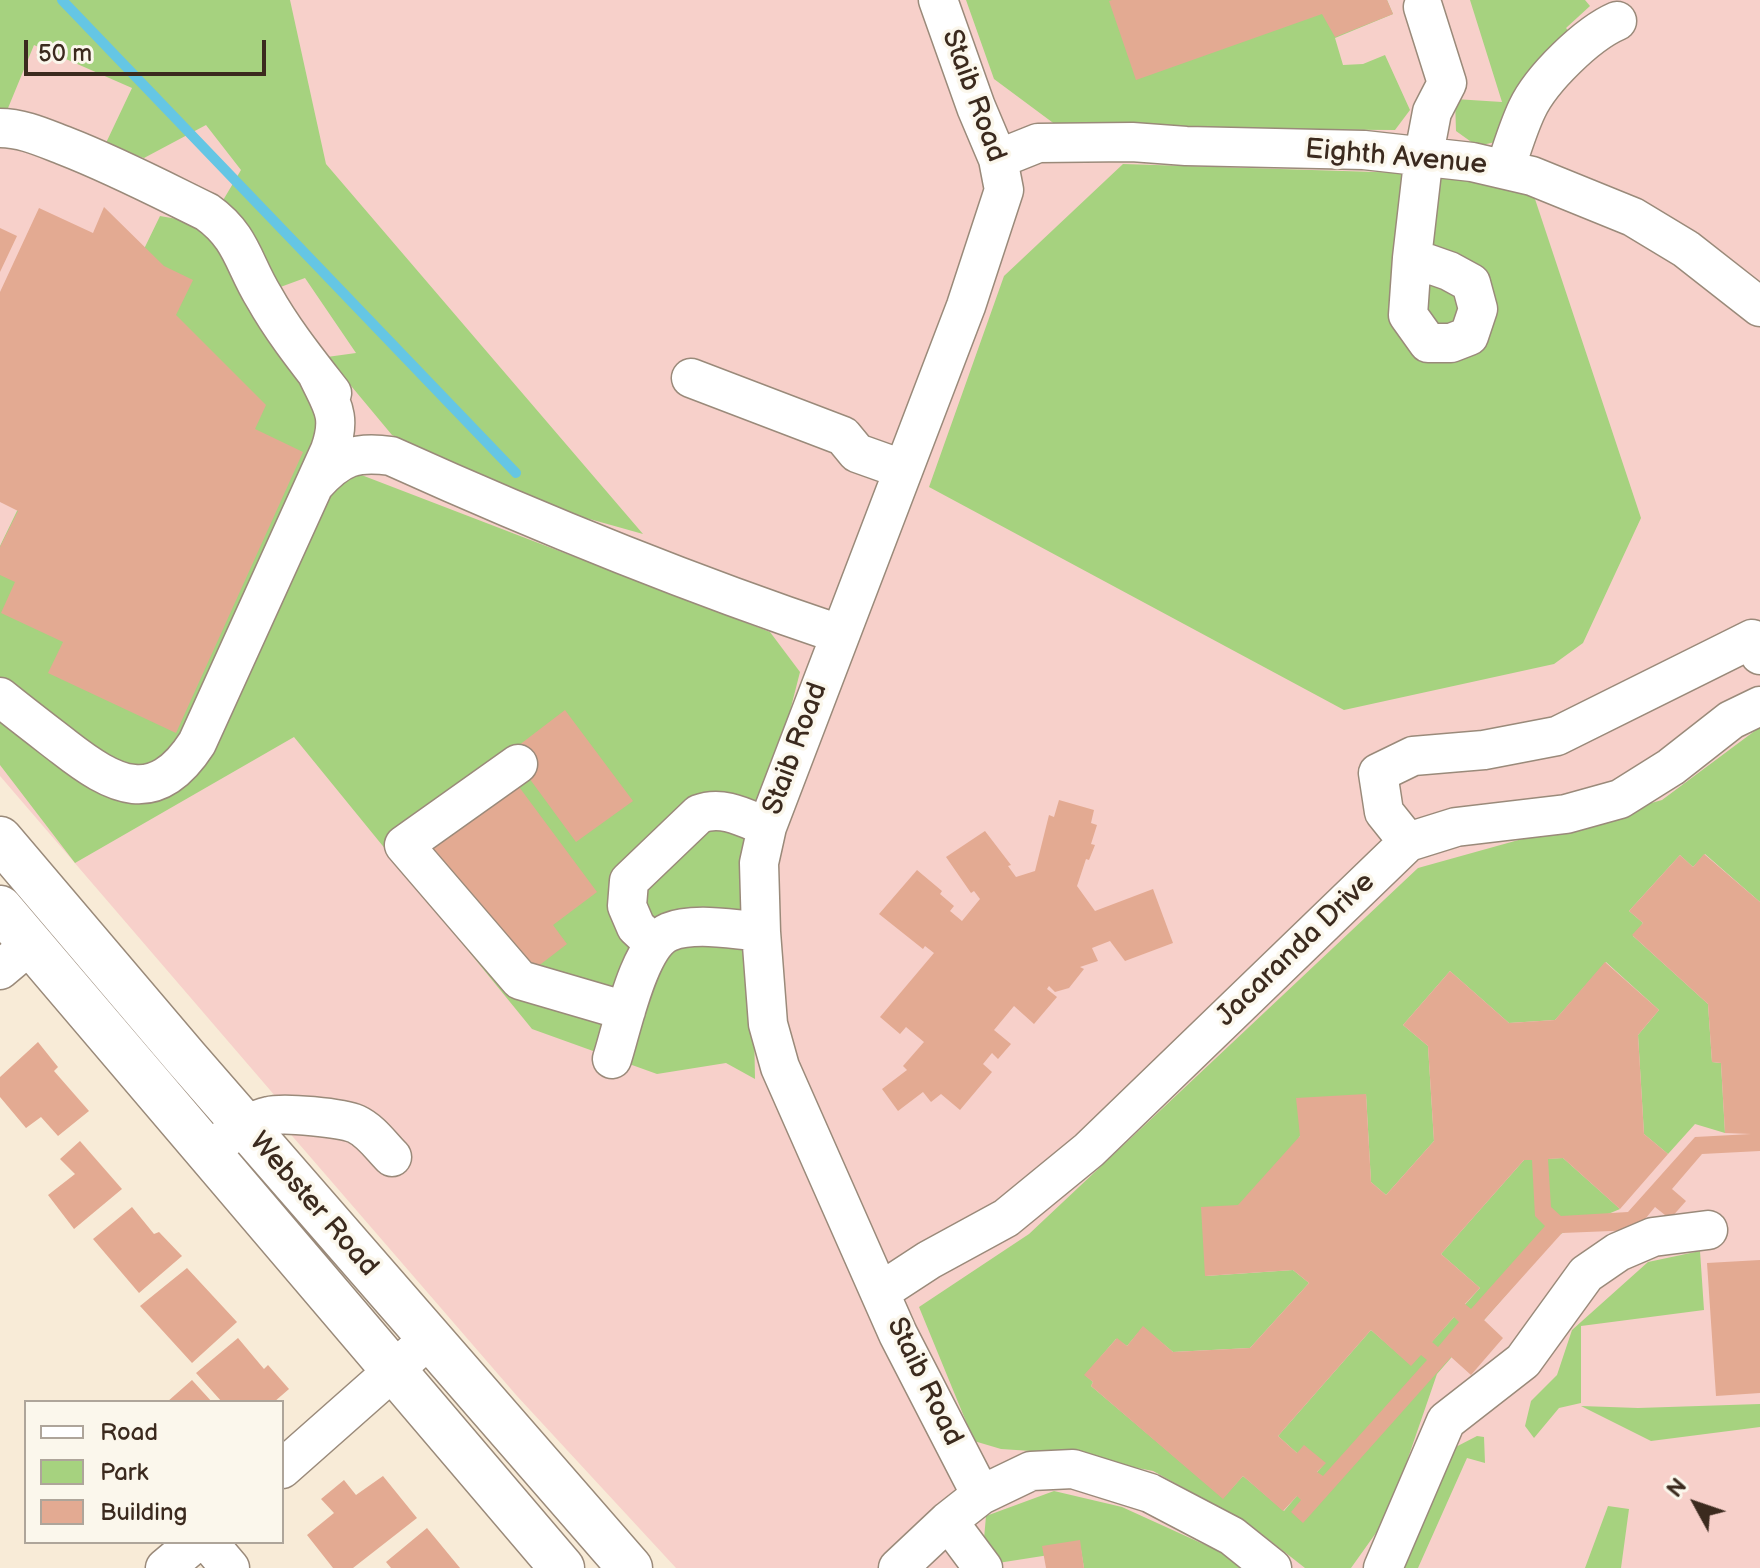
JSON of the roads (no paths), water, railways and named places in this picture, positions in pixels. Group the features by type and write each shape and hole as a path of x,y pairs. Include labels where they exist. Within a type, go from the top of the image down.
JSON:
{"main road":[{"name":"Webster Road","path":"0,839 630,1568"},
{"name":"Webster Road","path":"0,908 15,957 207,1151 562,1568"}],"street":[{"name":"Staib Road","path":"938,0 998,159 1004,190 966,306 767,827 759,863 768,1024 780,1067 898,1334 981,1495"},
{"path":"1412,258 1432,112 1447,83 1423,7"},
{"path":"1518,172 1548,118 1622,31"},
{"path":"0,128 32,133 93,157 207,212 221,222 234,236 264,297 317,374 349,415 391,456"},
{"name":"Eighth Avenue","path":"998,159 1038,143 1132,142 1424,154 1518,172 1633,217 1686,249 1760,307"},
{"path":"0,697 87,765 114,780 145,784 160,780 186,760 197,743 316,483 337,428 335,413 317,374"},
{"path":"691,378 843,436 857,453 905,461"},
{"path":"316,483 332,466 347,457 370,453 391,456 519,514 761,608 839,634"},
{"path":"1408,842 1384,812 1378,773 1413,756 1484,750 1557,736 1757,643"},
{"name":"Jacaranda Drive","path":"880,1292 929,1260 1006,1218 1089,1150 1408,842 1456,827 1566,814 1620,799 1671,767 1731,720 1760,706"},
{"path":"518,764 404,845 520,980 626,1011"},
{"path":"654,944 636,927 627,906 629,881 640,868 699,814 711,810 740,815 767,827"},
{"path":"612,1059 644,959 667,932 686,928 732,928 761,932"},
{"path":"207,1151 245,1126 274,1115 344,1120 356,1124 370,1133 392,1157"},
{"path":"1383,1568 1446,1421 1523,1361 1586,1274 1618,1252 1653,1237 1708,1230"},
{"path":"284,1467 429,1339"},
{"path":"898,1568 981,1495 1031,1471 1073,1469 1150,1493 1232,1536 1272,1568"},
{"path":"948,1521 983,1568"},
{"path":"165,1568 194,1544"},
{"path":"210,1544 230,1568"}],"waterway":[{"path":"62,0 516,473"}]}
